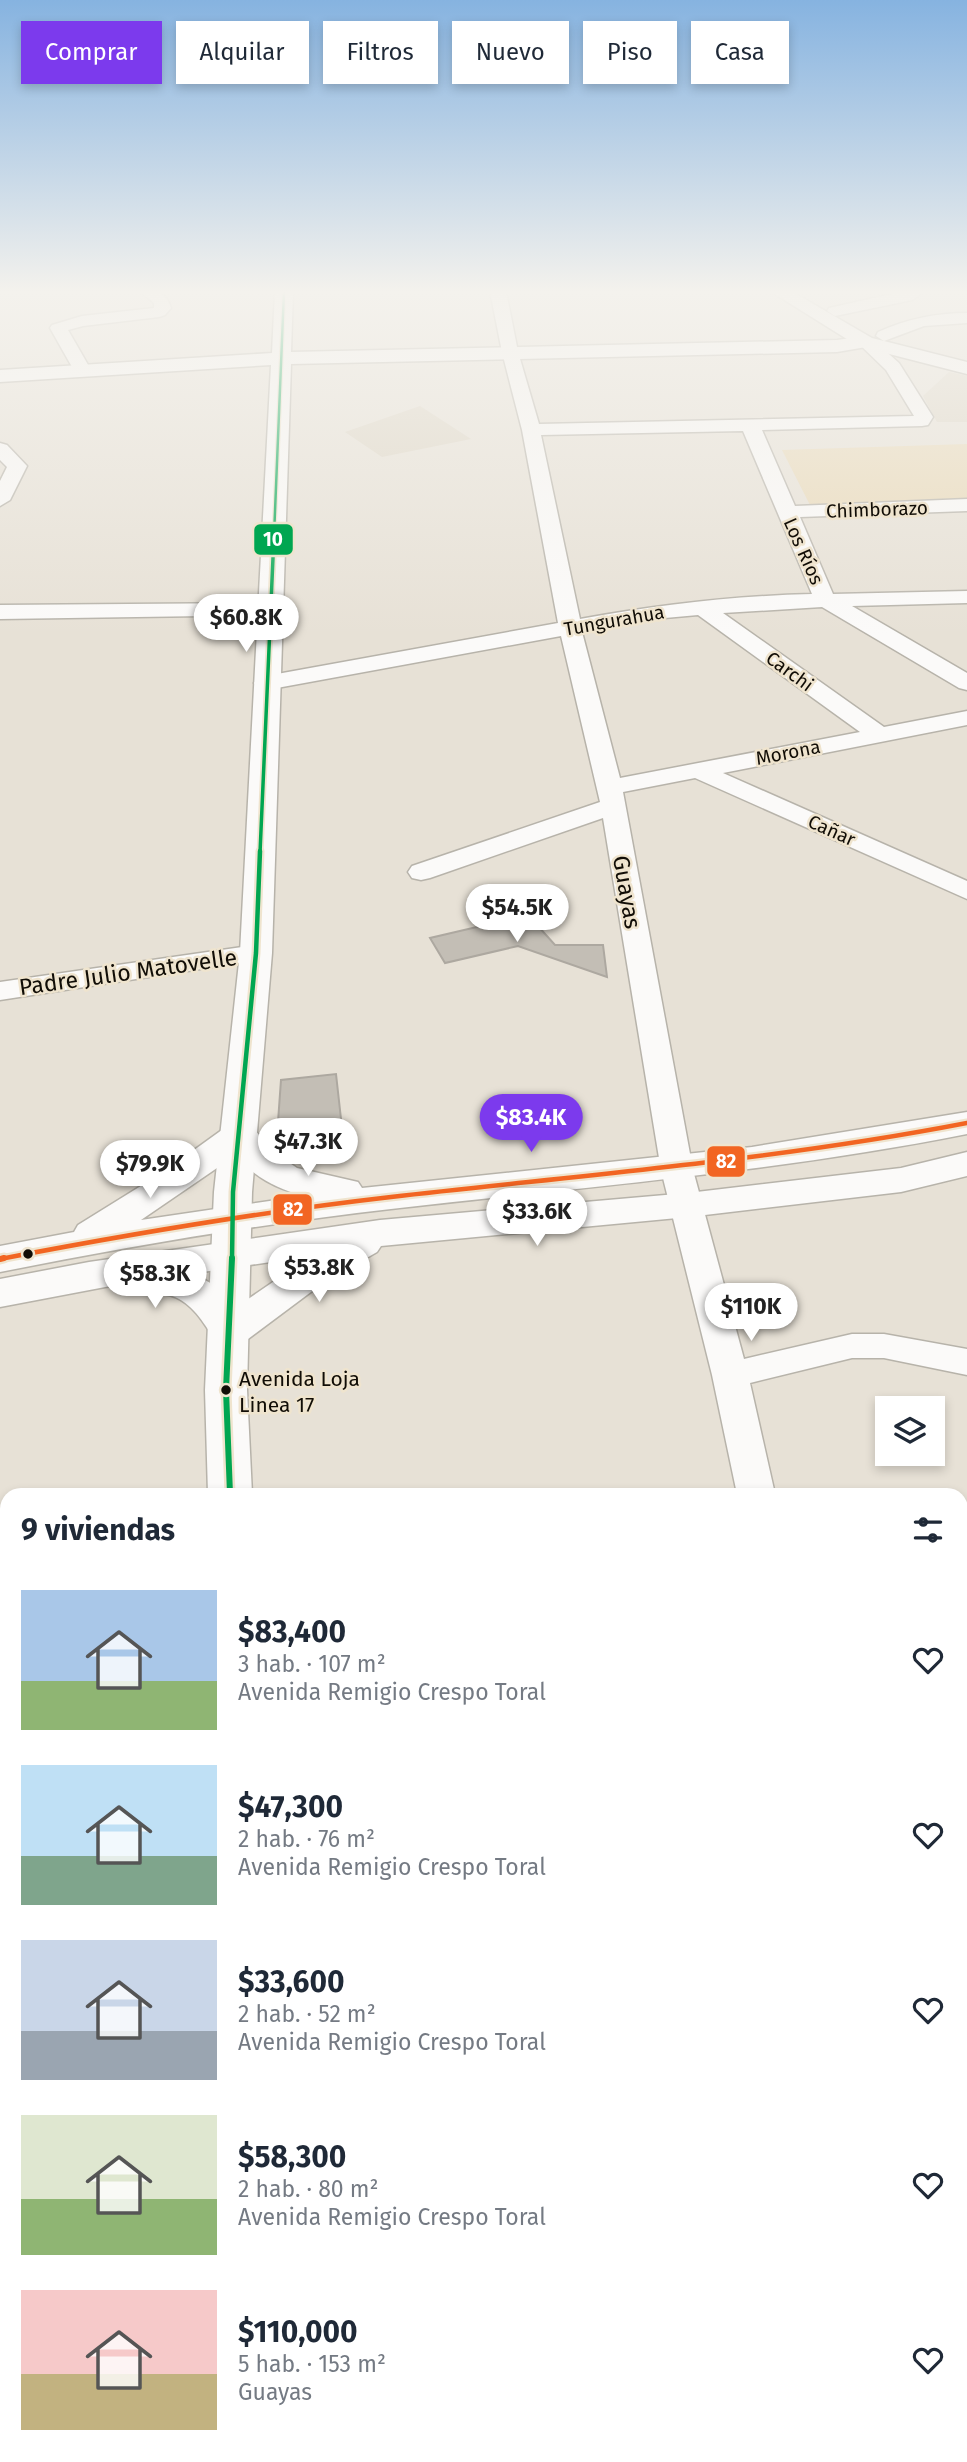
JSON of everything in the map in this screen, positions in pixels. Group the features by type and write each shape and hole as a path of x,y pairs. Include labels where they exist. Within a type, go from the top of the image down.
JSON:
{"street":[{"path":"230,1488 226,1390 232,1235 256,953 280,406"},
{"name":"Guayas","path":"525,406 570,626 611,797 683,1187 755,1488"},
{"path":"531,430 922,421 924,418 917,406"},
{"name":"Los Ríos","path":"751,427 825,600 967,683"},
{"path":"0,449 9,466 0,500"},
{"name":"Chimborazo","path":"787,512 967,505"},
{"name":"Tungurahua","path":"266,682 654,612 825,600 967,597"},
{"name":"Carchi","path":"701,607 880,735"},
{"path":"0,612 269,610"},
{"name":"Morona","path":"421,872 611,797 697,770 967,718"},
{"name":"Cañar","path":"697,770 967,891"},
{"name":"Padre Julio Matovelle","path":"0,991 256,953"},
{"path":"683,1187 967,1123"},
{"path":"239,1135 257,1159 289,1181 385,1215"},
{"path":"0,1293 84,1259 178,1179 239,1135"},
{"path":"0,1259 84,1259 232,1235 385,1215 683,1187 901,1180 967,1164"},
{"path":"230,1332 385,1215"},
{"path":"84,1259 186,1286 212,1304 230,1332"},
{"path":"730,1376 852,1346 884,1346 967,1362"}],"shaded area":[{"path":"420,406 471,439 382,457 345,432"},
{"path":"928,406 967,406 967,422 937,422"},
{"path":"967,444 967,499 810,505 782,450"}],"building":[{"path":"528,915 555,945 603,945 607,977 518,946 445,963 430,938"},
{"path":"336,1074 344,1146 318,1152 314,1145 295,1149 277,1136 281,1080"}],"transit line":[{"name":"10","path":"230,1488 226,1390 233,1192 256,953 279,406"},
{"name":"82","path":"0,1259 293,1209 752,1158 896,1137 967,1123"}],"place":[{"name":"Avenida Loja Linea 17","path":"226,1390"}]}
